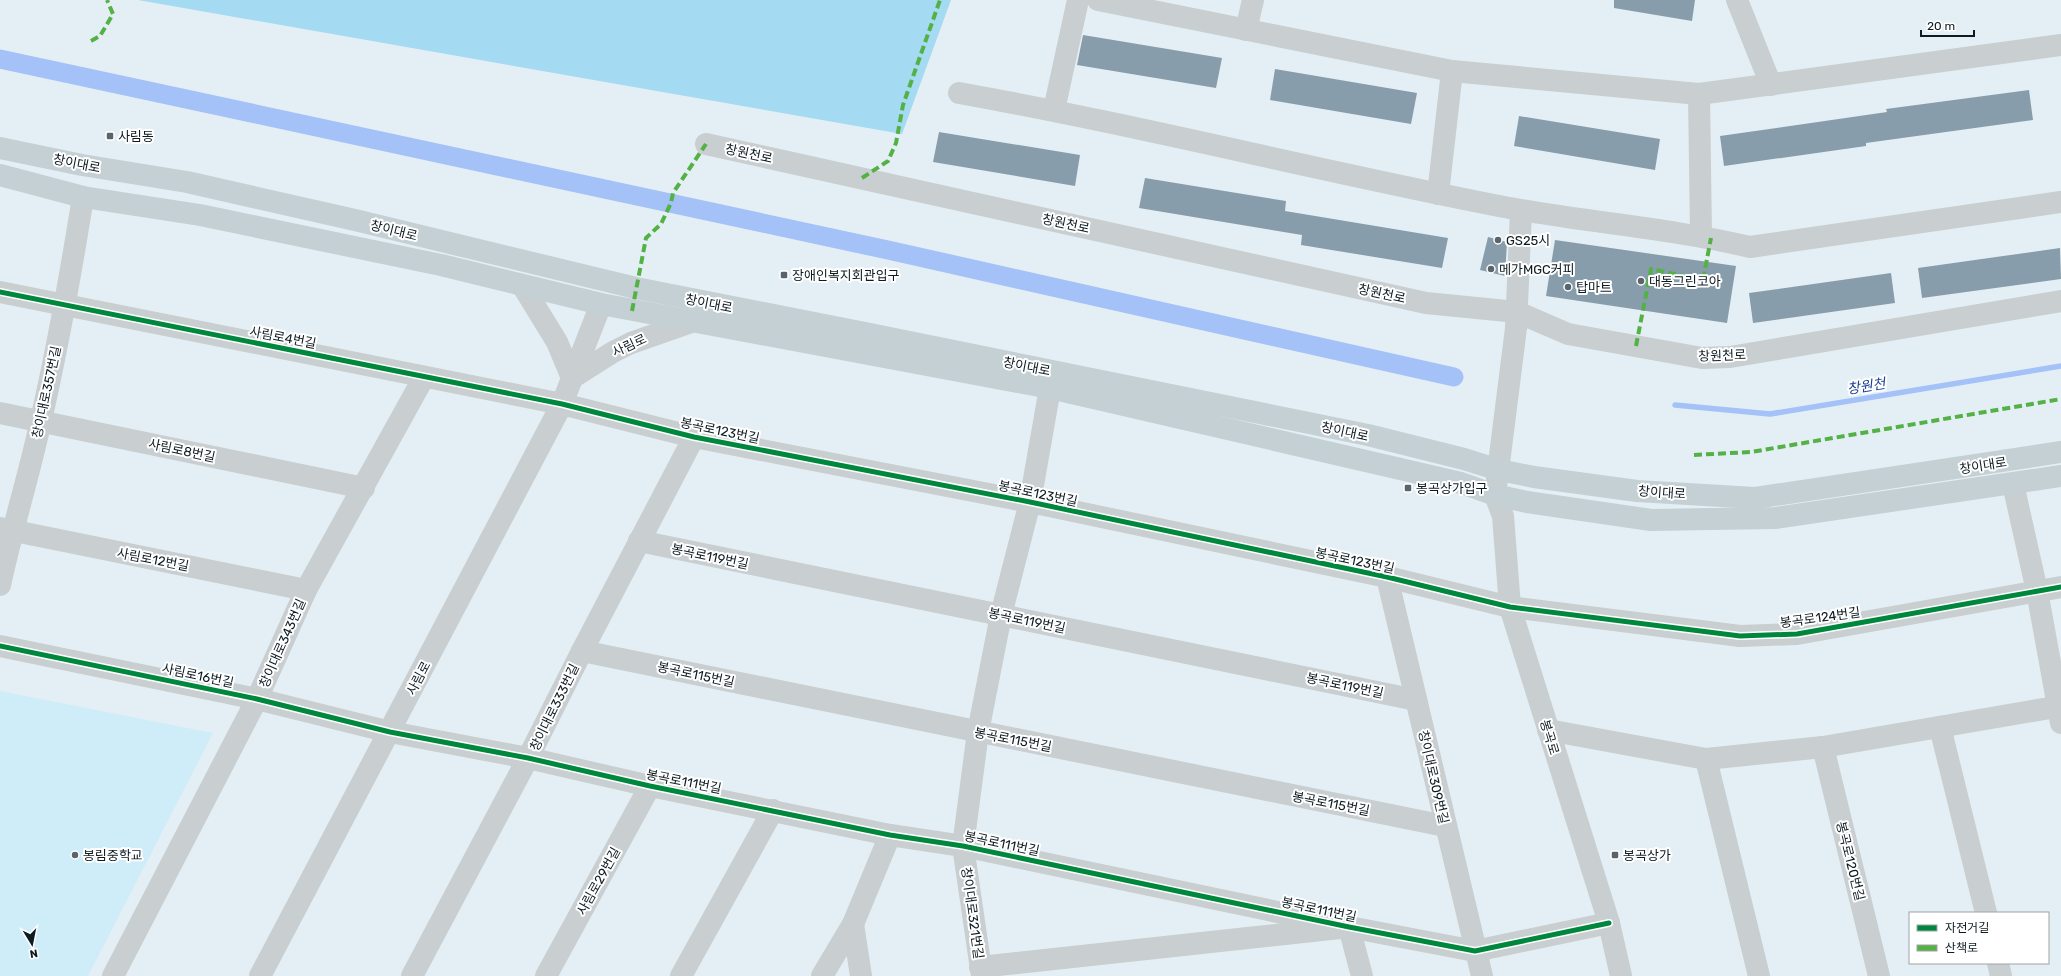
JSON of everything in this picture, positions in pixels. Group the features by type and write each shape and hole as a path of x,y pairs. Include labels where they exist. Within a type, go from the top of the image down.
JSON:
{"main road":[{"name":"창이대로","path":"0,148 82,165 187,182 355,220 606,282 1368,435 1464,459 1498,470 1534,477 1637,491 1755,498 2061,452"},
{"name":"창이대로","path":"0,175 83,197 200,215 441,265 600,304 1050,388 1461,483 1495,495 1527,502 1651,520 1775,518 2061,476"},
{"path":"600,304 606,282"}],"street":[{"path":"1054,110 1078,0"},
{"path":"1098,0 1452,72 1699,94 2061,44"},
{"path":"1246,30 1253,0"},
{"path":"1737,0 1771,85"},
{"path":"1438,194 1452,72"},
{"path":"959,93 1054,110 1521,211 1701,236 1750,247 2061,202"},
{"path":"1699,94 1701,236"},
{"name":"창원천로","path":"706,144 1426,303 1516,320 1568,334 1702,358 1730,357 2061,301"},
{"name":"창이대로357번길","path":"0,585 6,529 41,421 65,305 83,197"},
{"path":"1495,495 1516,320 1521,211"},
{"path":"522,285 557,342 572,378"},
{"name":"사림로4번길","path":"0,292 562,404"},
{"name":"사림로","path":"260,976 562,404 600,304"},
{"name":"사림로","path":"572,378 613,352 631,343 691,322"},
{"name":"창이대로343번길","path":"117,974 257,699 306,590 364,488 424,377"},
{"name":"창이대로321번길","path":"1050,388 1030,502 1001,615 978,732 963,846 981,972 1349,927"},
{"name":"봉곡로123번길","path":"562,404 694,437 1030,502 1387,577 1510,607"},
{"name":"사림로8번길","path":"0,412 364,488"},
{"name":"창이대로333번길","path":"412,976 528,758 694,437"},
{"path":"1548,730 1706,760 1823,747 1940,727 2060,712 2037,591 2014,484"},
{"name":"봉곡로","path":"1495,495 1503,516 1510,607 1609,923 1621,976"},
{"name":"사림로12번길","path":"6,529 306,590"},
{"name":"봉곡로119번길","path":"639,541 1416,700"},
{"name":"창이대로309번길","path":"1387,577 1445,826 1482,976"},
{"name":"봉곡로124번길","path":"1510,607 1747,635 1797,634 2061,587"},
{"name":"사림로16번길","path":"0,646 257,699 390,732"},
{"name":"봉곡로115번길","path":"582,651 1445,826"},
{"path":"1940,727 1986,912"},
{"name":"봉곡로111번길","path":"390,732 528,758 650,786 890,835 963,846 1349,927 1475,951 1609,923"},
{"name":"봉곡로120번길","path":"1823,747 1879,976"},
{"path":"1706,760 1759,976"},
{"name":"사림로29번길","path":"546,976 650,786"},
{"path":"681,976 773,810"},
{"path":"822,976 853,924 890,835"},
{"path":"853,924 861,976"},
{"name":"봉곡로111번길","path":"1349,927 1362,976"},
{"path":"1998,964 2001,976"}],"shaded area":[{"path":"138,0 951,0 902,134"},
{"name":"봉림중학교","path":"0,691 213,733 88,976 0,976"}],"building":[{"path":"1614,0 1695,0 1692,21 1614,8"},
{"path":"1083,35 1222,58 1216,88 1077,65"},
{"path":"1275,69 1417,93 1411,124 1270,100"},
{"path":"2029,90 2033,120 1866,143 1866,146 1724,166 1720,136 1887,112 1886,109"},
{"path":"1519,116 1660,139 1655,170 1514,146"},
{"path":"939,132 1080,155 1075,186 933,162"},
{"path":"1145,178 1286,201 1285,211 1448,238 1442,268 1301,245 1302,235 1139,208"},
{"path":"1488,237 1507,242 1505,276 1480,270"},
{"name":"대동그린코아","path":"1555,240 1736,266 1727,323 1546,296"},
{"path":"2060,248 2061,279 1922,298 1918,268"},
{"path":"1891,273 1895,303 1753,323 1749,293"}],"waterway":[{"path":"0,59 888,250 1454,377"},
{"name":"창원천","path":"1675,405 1770,414 2061,366"}],"marked path":[{"path":"91,41 100,36 113,14 107,0"},
{"path":"862,178 888,161 896,143 903,105 940,0"},
{"path":"632,311 646,238 661,224 671,203 673,193 706,144"},
{"path":"1636,346 1651,269 1703,280 1711,238"},
{"path":"1694,455 1751,452 2061,399"}],"cycle path":[{"path":"0,292 562,404 694,437 1030,502 1387,577 1510,607 1740,636 1797,634 2061,587"},
{"path":"0,646 257,699 390,732 528,758 650,786 890,835 963,846 1349,927 1475,951 1609,923"}],"place":[{"name":"사림동","path":"110,136"},
{"name":"GS25시","path":"1498,240"},
{"name":"메가MGC커피","path":"1491,269"},
{"name":"장애인복지회관입구","path":"784,275"},
{"name":"대동그린코아","path":"1641,281"},
{"name":"탑마트","path":"1568,287"},
{"name":"봉곡상가입구","path":"1408,488"},
{"name":"봉림중학교","path":"75,855"},
{"name":"봉곡상가","path":"1615,855"}]}
